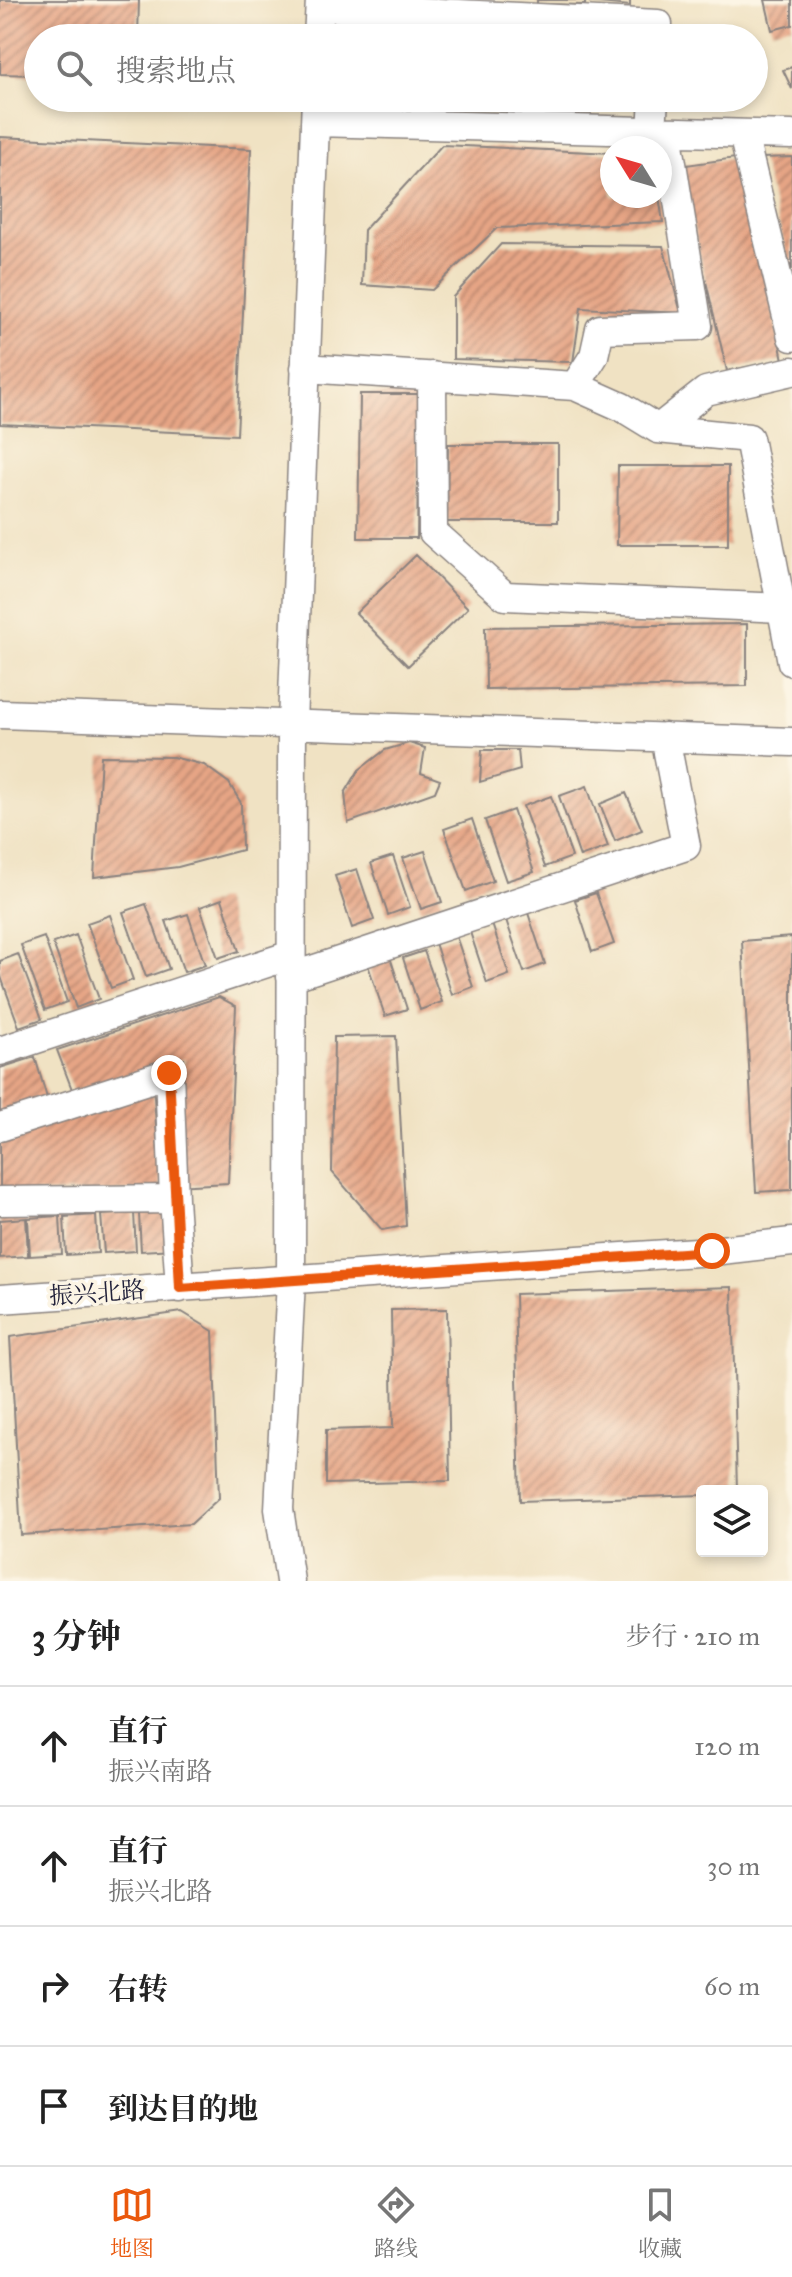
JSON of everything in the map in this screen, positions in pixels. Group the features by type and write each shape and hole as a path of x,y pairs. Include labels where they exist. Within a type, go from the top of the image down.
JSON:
{"street":[{"path":"319,24 320,4 658,21"},
{"path":"290,1581 279,1509 291,1281 292,724 315,112"},
{"path":"346,112 659,132 792,135"},
{"path":"575,386 594,356 600,329 698,326 656,112"},
{"path":"743,134 792,337"},
{"path":"305,368 575,386 622,407 658,429 749,438 792,662"},
{"path":"658,429 706,391 792,371"},
{"path":"432,376 433,532 505,596 782,608"},
{"path":"0,714 792,742"},
{"path":"0,1051 686,846 665,737"},
{"path":"0,1127 169,1073 180,1288"},
{"path":"0,1201 174,1199"},
{"name":"振兴北路","path":"0,1299 712,1251 792,1242"}],"building":[{"path":"0,0 139,0 138,24 24,24 24,75 0,74"},
{"path":"537,0 585,0 585,5 537,4"},
{"path":"630,0 630,6 590,2"},
{"path":"765,0 792,0 792,25 772,30"},
{"path":"792,67 792,89 783,70"},
{"path":"0,137 251,149 237,435 0,424"},
{"path":"442,145 600,152 600,208 661,208 663,222 497,228 432,290 362,285 364,230"},
{"path":"742,157 783,360 727,371 679,166"},
{"path":"792,157 792,269 791,269 761,158"},
{"path":"501,244 663,246 681,313 581,308 573,362 453,359 453,297"},
{"path":"360,394 419,394 417,538 358,538"},
{"path":"448,444 558,444 558,522 447,522"},
{"path":"618,466 728,466 728,545 617,545"},
{"path":"416,555 468,608 408,666 356,613"},
{"path":"747,624 747,686 486,689 485,627"},
{"path":"409,743 425,748 421,773 440,780 435,792 348,823 345,793 359,770 385,750"},
{"path":"482,750 518,750 520,770 480,782"},
{"path":"101,756 173,757 204,765 229,783 241,803 242,850 178,867 94,877"},
{"path":"587,786 608,847 580,857 559,796"},
{"path":"626,793 642,830 615,841 600,804"},
{"path":"551,796 572,857 545,867 523,806"},
{"path":"513,810 534,872 506,881 485,820"},
{"path":"472,819 493,881 466,891 444,829"},
{"path":"425,851 442,902 421,909 403,858"},
{"path":"393,856 410,907 388,915 371,863"},
{"path":"357,869 374,920 352,928 335,876"},
{"path":"596,893 614,944 592,952 575,900"},
{"path":"222,899 239,951 218,958 200,907"},
{"path":"146,904 169,969 146,977 123,912"},
{"path":"528,913 545,964 524,972 506,920"},
{"path":"188,914 205,965 184,972 166,921"},
{"path":"110,915 133,980 111,988 87,923"},
{"path":"492,924 509,975 487,983 470,932"},
{"path":"76,935 99,999 76,1008 53,943"},
{"path":"456,936 473,987 452,995 435,943"},
{"path":"44,937 67,1002 45,1010 21,945"},
{"path":"792,937 792,1190 756,1192 742,941"},
{"path":"424,951 442,1002 420,1010 403,958"},
{"path":"18,954 42,1019 19,1027 0,974 0,961"},
{"path":"390,957 407,1009 385,1016 368,965"},
{"path":"219,997 236,1006 228,1183 175,1186 184,1059 73,1092 57,1050"},
{"path":"396,1036 406,1226 382,1230 332,1172 334,1037"},
{"path":"35,1057 47,1098 0,1113 0,1068"},
{"path":"153,1085 161,1190 0,1194 0,1134"},
{"path":"171,1212 173,1249 141,1251 139,1214"},
{"path":"134,1213 136,1251 104,1253 101,1215"},
{"path":"96,1215 98,1253 66,1255 64,1217"},
{"path":"60,1216 62,1254 30,1256 28,1218"},
{"path":"26,1218 28,1256 0,1258 0,1220"},
{"path":"732,1287 737,1485 696,1485 696,1495 520,1501 515,1294"},
{"path":"447,1309 450,1481 326,1484 326,1430 393,1428 391,1310"},
{"path":"182,1312 213,1331 219,1498 191,1524 21,1535 10,1337"}],"route":[{"path":"169,1073 180,1288 712,1251"}]}
